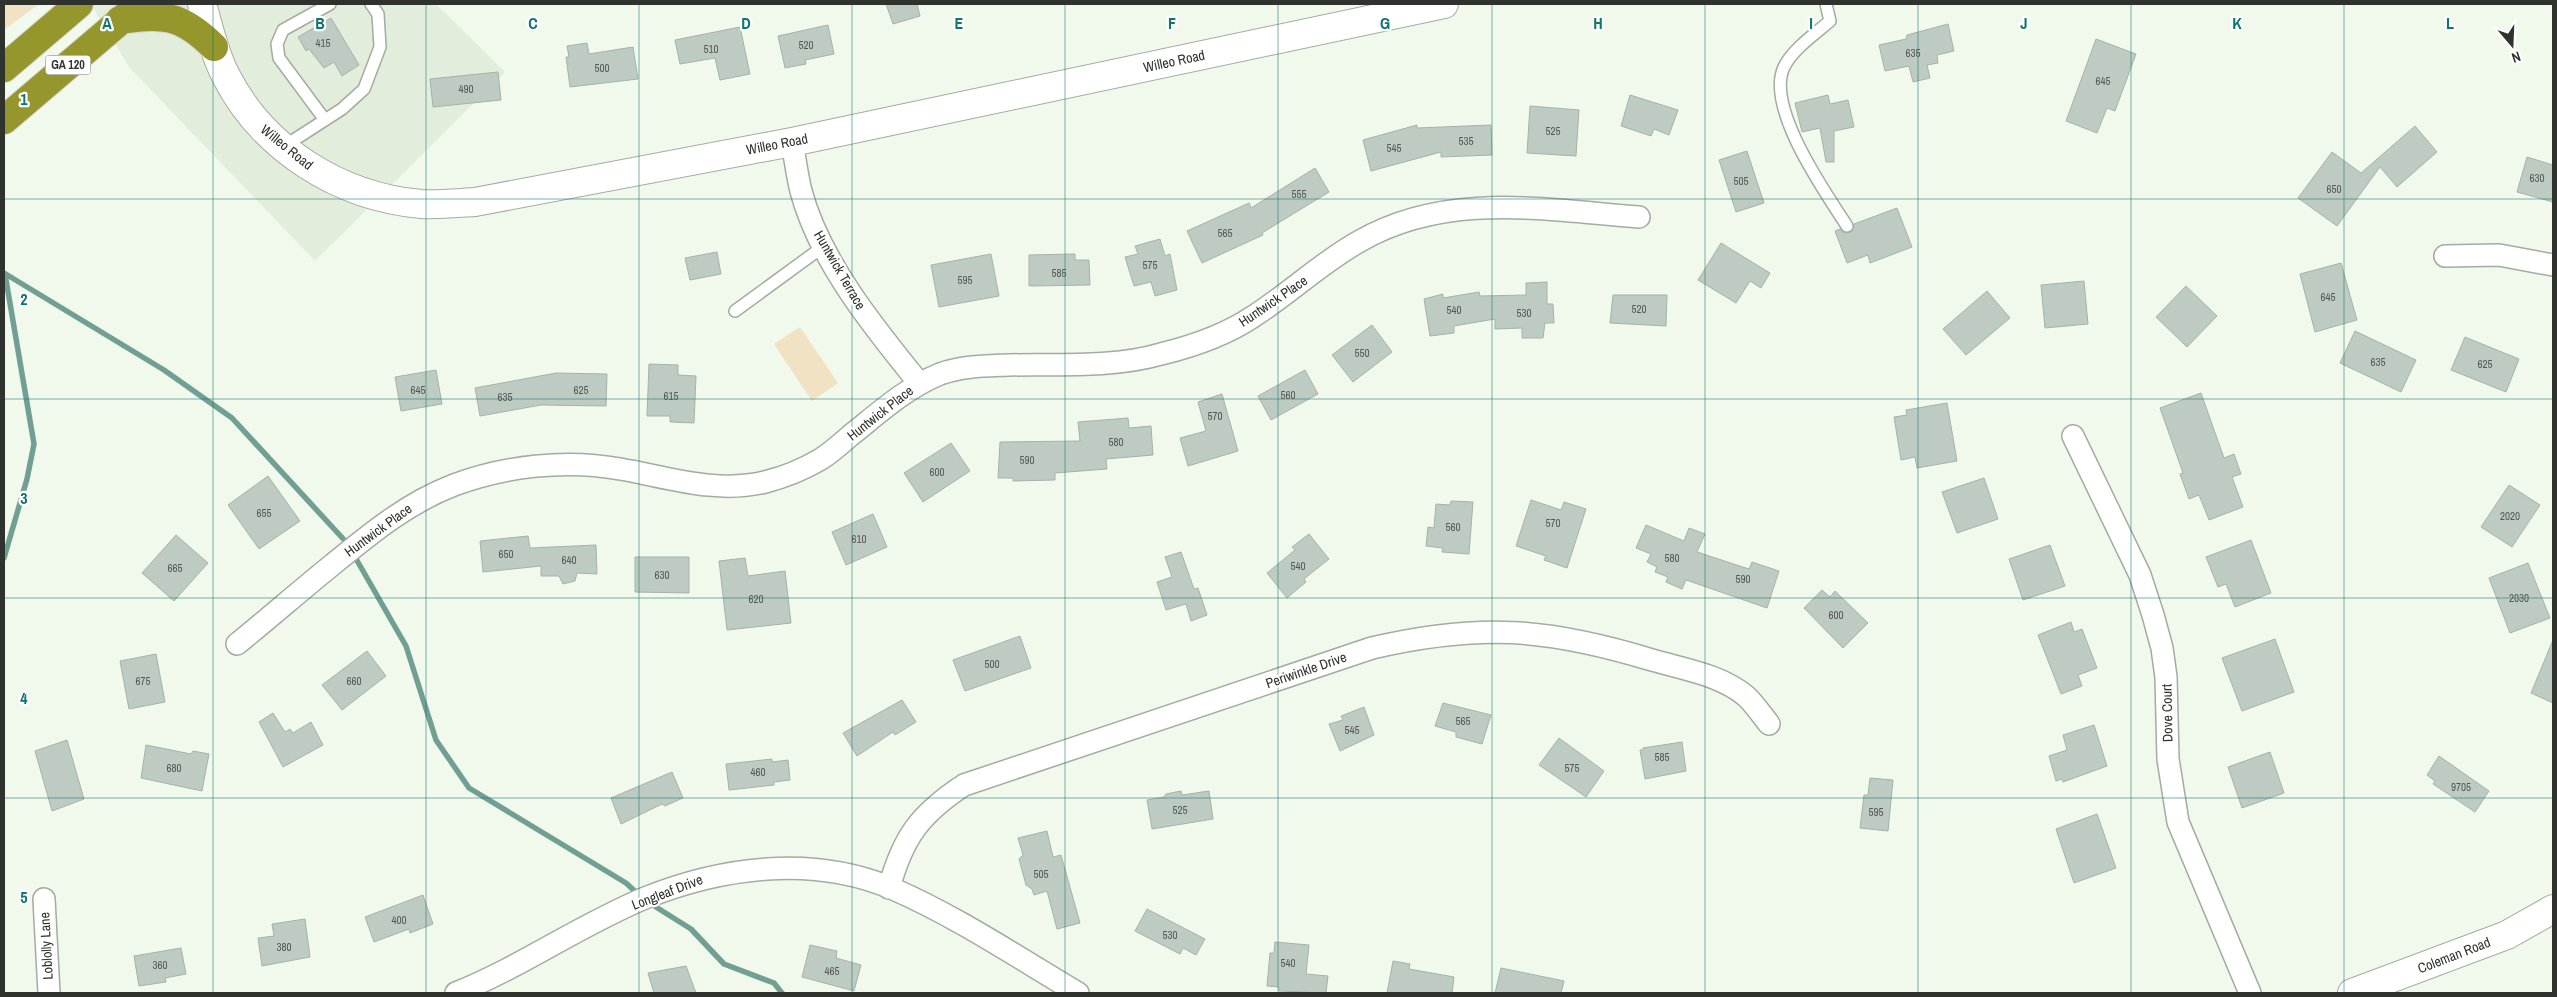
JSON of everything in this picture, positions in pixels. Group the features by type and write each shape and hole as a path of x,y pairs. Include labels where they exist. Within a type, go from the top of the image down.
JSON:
{"highway":[{"name":"GA 120","path":"4,68 79,4"},
{"name":"GA 120","path":"4,120 130,12"},
{"path":"130,12 146,16 170,17 184,22 214,47"}],"street":[{"name":"Willeo Road","path":"202,4 214,47 229,81 248,110 270,136 300,161 333,179 368,193 421,204 475,202 792,142 1444,4"},
{"name":"Huntwick Terrace","path":"792,142 802,192 824,246 852,296 881,337 919,383"},
{"name":"Huntwick Place","path":"237,644 383,523 420,500 455,484 507,470 567,464 616,468 704,486 733,487 762,483 793,474 824,457 898,397 919,383 946,372 971,366 1118,362 1155,356 1190,346 1253,317 1336,256 1363,239 1397,224 1433,213 1497,206 1639,217"},
{"path":"2446,256 2499,255 2553,265"},
{"name":"Dove Court","path":"2073,436 2140,575 2153,615 2162,648 2166,677 2168,759 2178,822 2250,993"},
{"name":"Periwinkle Drive","path":"889,888 897,859 914,827 938,802 964,785 1372,648 1421,636 1473,631 1518,631 1570,638 1606,646 1719,680 1747,697 1769,724"},
{"name":"Longleaf Drive","path":"456,993 644,899 700,878 746,870 795,868 843,874 889,888 935,909 1078,993"},
{"name":"Loblolly Lane","path":"44,899 49,993"},
{"name":"Coleman Road","path":"2352,993 2507,935 2553,909"}],"lane":[{"path":"325,120 279,58 277,44 283,30 330,4"},
{"path":"283,147 325,120 364,89 380,47 378,14 372,4"},
{"path":"1826,4 1830,21 1805,42 1784,67 1781,101 1786,118 1821,185 1847,226"},
{"path":"735,311 824,246"}],"shaded area":[{"path":"4,4 39,4 4,30"},
{"path":"91,4 436,4 505,72 315,261 129,67"},
{"path":"800,327 838,383 812,401 774,344"}],"building":[{"path":"886,4 917,4 920,16 893,24"},
{"path":"331,18 359,65 342,76 334,62 324,68 309,49 306,51 298,37"},
{"path":"1948,24 1954,51 1937,55 1938,63 1927,65 1930,78 1913,82 1909,66 1885,71 1879,45 1906,39 1907,35"},
{"path":"828,25 834,54 805,60 806,64 785,68 778,36"},
{"path":"740,27 750,74 720,80 715,58 680,64 675,40"},
{"path":"2096,39 2136,54 2115,111 2107,108 2097,133 2066,121"},
{"path":"587,43 589,54 633,47 638,79 570,87 566,57 569,57 567,46"},
{"path":"498,72 501,100 433,107 430,79"},
{"path":"1630,95 1678,110 1669,135 1654,129 1651,136 1621,126"},
{"path":"1828,95 1830,104 1848,100 1854,127 1834,131 1834,162 1826,162 1820,128 1802,132 1795,103"},
{"path":"1530,106 1579,110 1576,156 1527,153"},
{"path":"1417,125 1417,128 1491,125 1492,155 1441,157 1441,152 1371,171 1363,140"},
{"path":"2415,126 2437,152 2397,187 2380,167 2337,226 2298,198 2332,152 2361,173"},
{"path":"1747,151 1764,203 1736,212 1719,160"},
{"path":"2527,157 2553,165 2553,202 2517,192"},
{"path":"1315,168 1329,192 1262,233 1263,235 1202,263 1187,231 1249,203 1251,208"},
{"path":"1897,208 1912,247 1870,263 1868,255 1847,263 1835,231 1840,229 1844,233 1851,232 1854,224"},
{"path":"1160,239 1165,256 1170,254 1177,290 1155,296 1151,282 1134,286 1125,257 1138,254 1135,246"},
{"path":"1721,243 1770,273 1761,288 1750,281 1736,303 1698,280"},
{"path":"717,252 721,274 690,280 685,258"},
{"path":"991,254 999,296 939,307 931,265"},
{"path":"1075,254 1075,260 1089,260 1090,285 1029,286 1029,255"},
{"path":"2341,263 2357,320 2315,332 2300,274"},
{"path":"2084,281 2088,324 2045,328 2041,285"},
{"path":"1547,282 1547,304 1553,304 1554,323 1545,323 1543,338 1522,338 1522,328 1495,329 1495,319 1454,326 1454,333 1430,336 1424,299 1443,294 1443,298 1479,292 1480,296 1526,295 1526,283"},
{"path":"2186,286 2217,316 2187,347 2156,317"},
{"path":"1987,291 2010,318 1966,355 1943,329"},
{"path":"1613,295 1667,295 1666,326 1610,323"},
{"path":"1372,325 1392,352 1353,382 1332,355"},
{"path":"2355,331 2416,360 2401,392 2340,363"},
{"path":"2465,337 2519,359 2506,392 2451,370"},
{"path":"649,364 678,365 678,375 696,376 694,423 670,422 670,416 647,416"},
{"path":"436,370 442,404 401,411 395,377"},
{"path":"1305,370 1318,394 1271,420 1258,396"},
{"path":"556,373 607,374 606,406 541,405 480,416 475,388"},
{"path":"2201,393 2224,458 2234,454 2241,474 2232,477 2243,507 2209,520 2199,495 2189,499 2180,474 2183,473 2160,408"},
{"path":"1222,394 1238,451 1188,466 1180,438 1206,431 1198,402"},
{"path":"1947,403 1957,461 1917,468 1915,457 1901,460 1894,417 1907,415 1906,410"},
{"path":"1128,418 1129,428 1151,426 1153,455 1106,459 1107,469 1055,473 1055,480 1013,481 1013,478 998,478 1000,442 1080,441 1078,422"},
{"path":"951,443 970,471 923,502 904,473"},
{"path":"268,476 300,521 259,549 228,505"},
{"path":"1984,478 1998,519 1957,533 1942,492"},
{"path":"2509,485 2540,505 2512,547 2481,527"},
{"path":"1531,500 1561,510 1564,502 1586,509 1567,568 1544,560 1546,556 1516,546"},
{"path":"1451,501 1473,502 1469,554 1442,552 1443,548 1426,546 1428,527 1434,528 1436,504 1450,505"},
{"path":"873,514 887,547 846,565 832,532"},
{"path":"1646,525 1684,541 1689,528 1705,534 1697,552 1749,569 1752,562 1779,571 1767,608 1686,580 1682,589 1666,582 1668,577 1655,572 1657,567 1647,562 1651,554 1636,548"},
{"path":"1309,534 1329,559 1304,579 1306,582 1287,598 1267,573 1295,550 1292,547"},
{"path":"176,535 208,563 174,601 142,573"},
{"path":"528,536 530,548 596,545 597,574 577,573 575,581 563,584 559,576 541,576 541,566 483,572 480,541"},
{"path":"2251,540 2271,593 2235,607 2226,584 2218,587 2206,557"},
{"path":"2050,545 2065,586 2023,600 2009,559"},
{"path":"1181,552 1194,589 1198,588 1207,615 1191,621 1186,604 1166,610 1157,582 1172,577 1165,557"},
{"path":"635,557 689,557 689,593 635,592"},
{"path":"745,558 748,576 785,571 791,623 727,630 719,561"},
{"path":"2528,563 2550,618 2510,633 2489,578"},
{"path":"1822,590 1830,597 1835,591 1868,623 1843,648 1804,608"},
{"path":"2071,622 2074,632 2082,629 2097,668 2078,675 2082,686 2061,694 2038,635"},
{"path":"1020,636 1031,668 965,691 953,660"},
{"path":"2275,639 2294,692 2242,711 2222,658"},
{"path":"2553,640 2553,703 2531,693"},
{"path":"367,651 386,676 342,710 322,685"},
{"path":"156,654 165,702 129,709 120,661"},
{"path":"902,700 916,722 895,735 893,732 857,756 843,733"},
{"path":"1443,703 1491,715 1482,744 1456,737 1456,732 1435,726"},
{"path":"1364,707 1374,735 1340,751 1329,724 1343,720 1341,716"},
{"path":"273,713 285,732 290,729 293,733 311,722 323,745 283,767 259,722"},
{"path":"2094,725 2107,766 2063,782 2062,779 2056,781 2049,756 2067,750 2063,735"},
{"path":"1559,738 1604,771 1586,797 1539,765"},
{"path":"67,740 84,799 52,811 35,751"},
{"path":"1682,742 1686,771 1645,779 1640,750"},
{"path":"146,745 191,754 193,751 209,754 202,791 141,778"},
{"path":"2270,752 2284,793 2242,808 2228,767"},
{"path":"2439,756 2489,791 2475,812 2433,784 2435,781 2427,775"},
{"path":"772,759 772,762 788,760 790,780 774,782 774,785 729,790 726,764"},
{"path":"672,772 683,798 665,806 662,804 621,824 611,798"},
{"path":"1870,778 1893,780 1888,831 1860,828 1864,795 1868,795"},
{"path":"1181,791 1182,795 1209,791 1213,819 1152,829 1147,800"},
{"path":"2097,814 2116,868 2074,883 2056,829"},
{"path":"1047,831 1053,857 1061,855 1080,923 1057,929 1047,891 1034,895 1032,889 1026,885 1019,859 1023,855 1018,838"},
{"path":"423,895 433,924 410,933 409,929 374,942 365,917"},
{"path":"1147,909 1205,939 1196,955 1183,948 1180,954 1135,931"},
{"path":"305,919 310,957 262,966 258,938 274,936 272,924"},
{"path":"1275,942 1309,945 1306,974 1328,976 1326,993 1279,991 1279,987 1267,986 1270,953 1274,953"},
{"path":"810,945 837,951 836,958 861,965 854,991 802,977"},
{"path":"181,948 186,974 165,978 166,982 139,986 134,956"},
{"path":"1393,961 1410,964 1409,969 1454,977 1452,993 1387,993"},
{"path":"686,966 696,993 654,993 648,973"},
{"path":"1501,968 1564,981 1561,993 1495,993"}],"waterway":[{"path":"4,273 164,370 232,418 347,543 406,646 436,740 469,788 626,883 639,895"},
{"path":"4,558 27,479 34,444 5,274"},
{"path":"648,902 691,929 724,964 774,983 782,993"}]}
